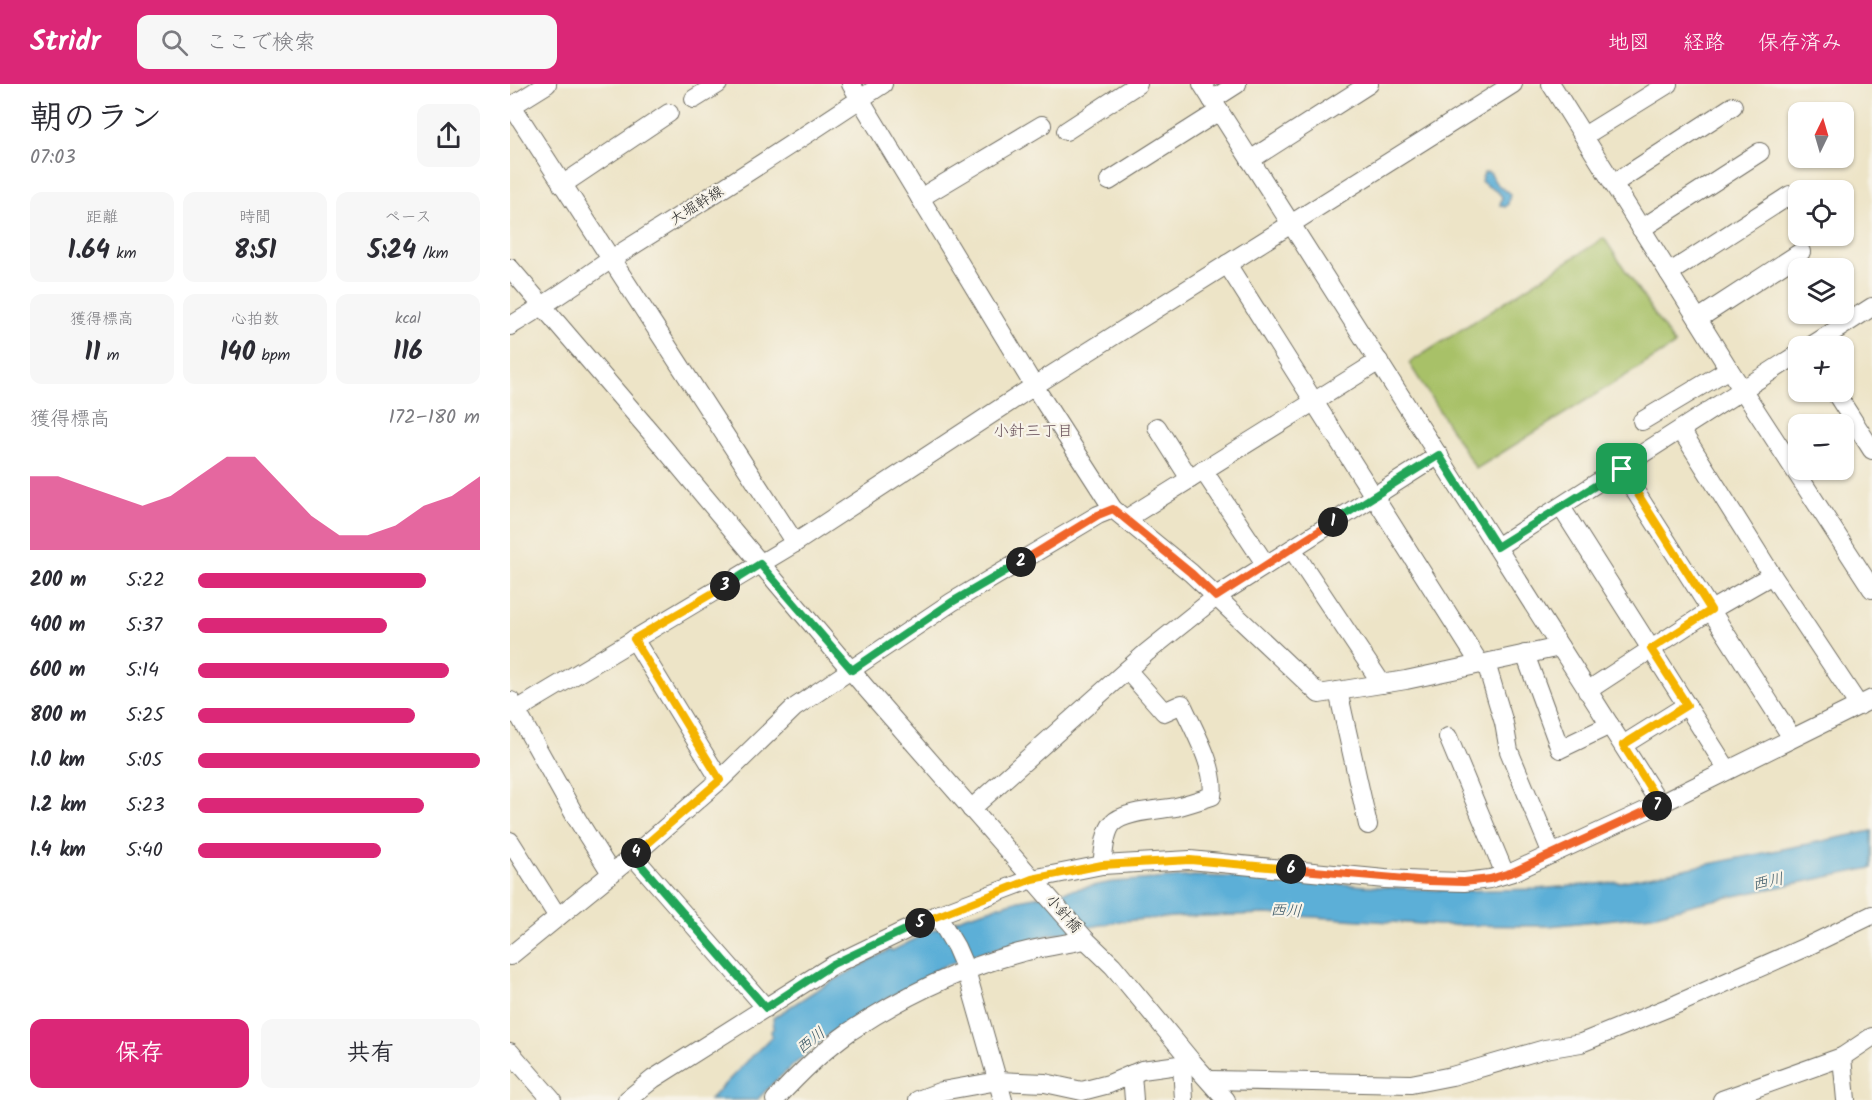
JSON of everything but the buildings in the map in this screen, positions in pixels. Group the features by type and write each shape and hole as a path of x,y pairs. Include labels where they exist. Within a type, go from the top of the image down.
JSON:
{"street":[{"path":"547,84 511,107 795,543"},
{"path":"694,99 718,84"},
{"name":"大堀幹線","path":"510,326 543,307 610,260 717,193 856,91 883,84"},
{"path":"1066,131 1138,84"},
{"path":"1202,84 1660,804"},
{"path":"1108,181 1216,105 1237,84"},
{"path":"1250,160 1369,84"},
{"path":"611,873 512,708 634,639 795,543 1034,386 1513,84"},
{"path":"1551,84 1729,369 1872,589"},
{"path":"1584,136 1668,84"},
{"path":"856,91 1034,386 1120,514 1191,573 1319,694 1382,684 1560,647"},
{"path":"1613,184 1733,106"},
{"path":"562,185 669,113"},
{"path":"920,198 1042,125"},
{"path":"1641,229 1760,152"},
{"path":"1669,273 1788,196"},
{"path":"1698,319 1801,252"},
{"path":"1227,264 1483,663 1504,723 1509,751 1552,854"},
{"name":"小針橋","path":"510,268 971,809 1085,939 1113,966 1187,1064 1210,1080 1226,1100"},
{"path":"1829,336 1870,313"},
{"path":"510,956 633,856 720,780 794,708 952,602 1098,515 1120,514 1197,474 1379,361"},
{"path":"1497,547 1788,361"},
{"path":"1642,421 1729,369"},
{"path":"1841,402 1872,450"},
{"path":"1157,427 1197,474 1266,565"},
{"path":"627,1100 653,1079 833,964 938,918 1037,884 1102,865 1190,860 1385,879 1464,882 1490,879 1552,854 1660,804 1865,702 1772,575 1681,430"},
{"path":"971,809 1127,670 1216,597 1439,455"},
{"path":"1622,469 1792,738"},
{"path":"1561,507 1727,769"},
{"path":"1292,549 1382,684"},
{"path":"1587,691 1711,610 1772,575"},
{"path":"634,639 720,780"},
{"path":"1525,654 1560,749 1610,725"},
{"path":"1102,865 1108,834 1112,825 1118,820 1126,816 1178,806 1212,796 1214,789 1207,760 1182,704 1164,712 1127,670"},
{"path":"1338,691 1368,825"},
{"path":"1623,745 1687,705"},
{"path":"1448,737 1505,874"},
{"path":"510,841 558,917"},
{"path":"633,856 766,1008"},
{"path":"1210,1080 1411,1084 1452,1076 1545,1049 1581,1042 1677,1004 1872,915"},
{"path":"938,918 956,947 966,970 1003,1100"},
{"path":"775,1100 801,1072 848,1033 912,996 966,970 1020,952 1085,939"},
{"path":"1724,1100 1842,1057 1872,1037"},
{"path":"510,1052 552,1100"},
{"path":"1842,1057 1846,1100"},
{"path":"918,1100 998,1081 1045,1083 1084,1095 1142,1070 1187,1064 1184,1100"},
{"path":"1132,1074 1134,1100"}],"green space":[{"path":"1604,238 1675,345 1476,469 1409,363"}],"water":[{"path":"1488,172 1497,184 1510,194 1505,207 1500,205 1502,197 1500,194 1481,181 1484,173"},
{"name":"西川","path":"1872,831 1872,868 1652,915 1549,926 1438,925 1267,914 1173,917 1121,921 1050,935 973,955 942,967 852,1019 822,1040 757,1100 709,1100 772,1036 773,1018 815,991 889,950 892,951 963,917 1019,900 1113,882 1195,876 1276,878 1458,891 1537,889 1620,882"}],"district":[{"name":"小針三丁目","path":"1033,431"}],"route":[{"path":"1439,455 1497,547 1622,469 1711,610 1651,649 1687,705 1623,745 1660,804 1513,872 1490,879 1464,882 1385,879 1190,860 1102,865 1032,879 937,915 833,964 766,1008 633,856 720,780 634,639 760,564 852,670 952,602 1098,515 1113,509 1191,573 1216,597 1439,455"}]}
